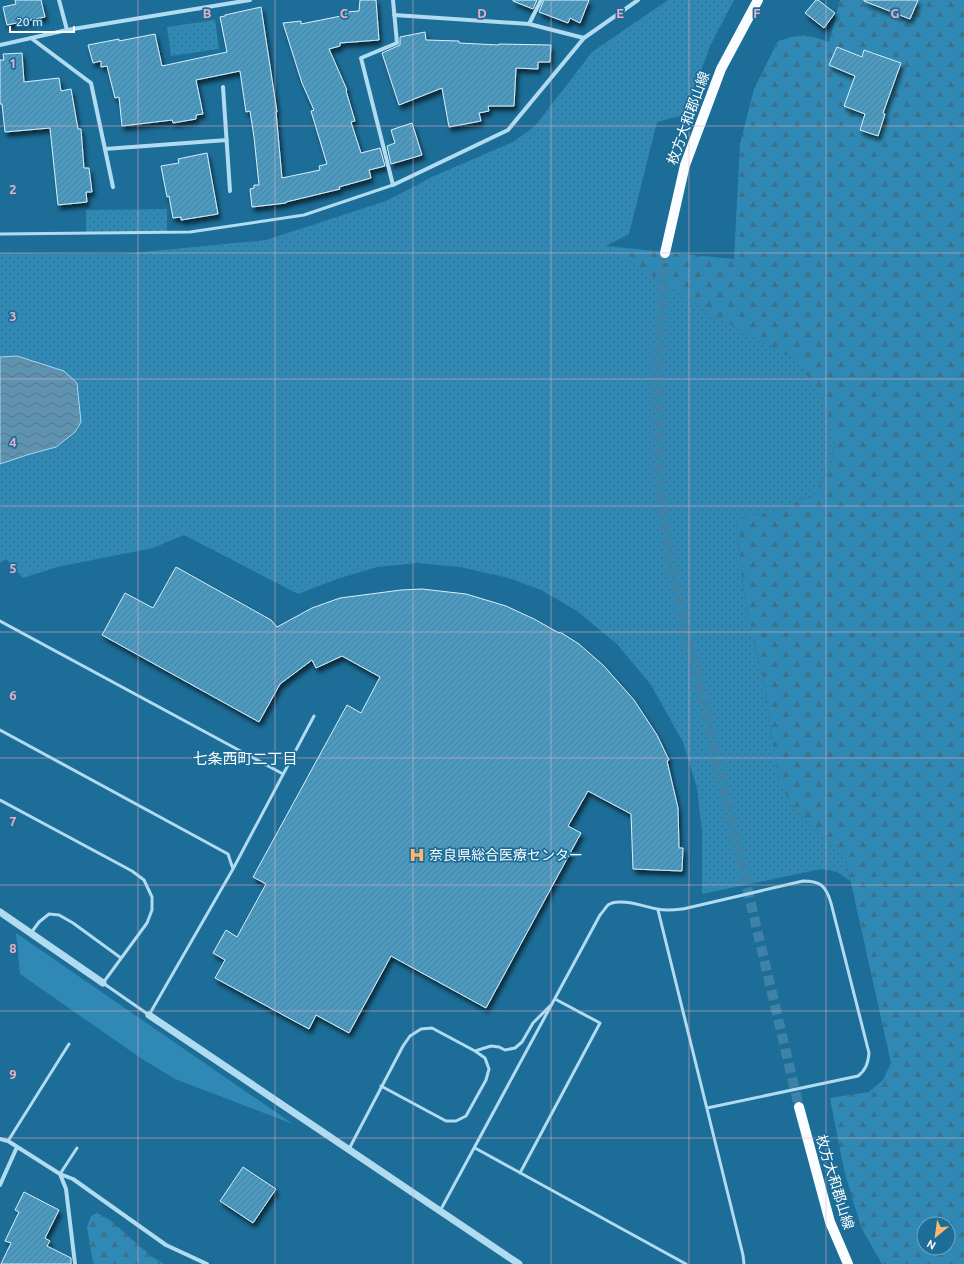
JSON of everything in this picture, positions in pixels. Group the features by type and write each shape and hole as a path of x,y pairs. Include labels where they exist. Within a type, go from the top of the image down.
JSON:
{"main road":[{"name":"枚方大和郡山線","path":"665,254 685,165 721,69 758,0"},
{"name":"枚方大和郡山線","path":"799,1107 830,1222 848,1264"}],"street":[{"path":"59,0 67,30"},
{"path":"0,45 67,30 250,0"},
{"path":"393,0 397,43 361,58 392,185 508,130 584,38 638,0"},
{"path":"529,24 541,0"},
{"path":"394,15 529,24 584,38"},
{"path":"31,38 91,83 113,187"},
{"path":"223,87 230,191"},
{"path":"105,149 227,140"},
{"path":"0,912 103,983"},
{"path":"149,1015 519,1264"},
{"path":"0,1139 8,1141 60,1174 73,1179 166,1245 207,1264"},
{"path":"0,1185 17,1147"},
{"path":"60,1174 66,1189 75,1264"}],"lane":[{"path":"0,234 190,232 304,215 392,185"},
{"path":"0,621 283,774"},
{"path":"0,800 132,871 144,880 152,897 152,910 147,923 103,983 149,1015 233,869 314,716"},
{"path":"0,730 228,854 233,869"},
{"path":"440,1211 600,915 609,904 617,902 658,910 683,909 803,881 815,881 822,885 828,892 869,1053 869,1062 864,1071 858,1076 707,1108"},
{"path":"658,910 744,1264"},
{"path":"31,933 39,922 49,914 59,915 73,923 122,958"},
{"path":"520,1173 600,1023 555,999"},
{"path":"475,1051 491,1046 499,1047 505,1050 514,1048 522,1042 532,1023 553,1003"},
{"path":"348,1150 381,1086 402,1046 410,1036 421,1028 432,1028 475,1051 484,1058 489,1069 486,1080 466,1116 456,1121 446,1121 381,1086"},
{"path":"8,1141 69,1044"},
{"path":"60,1174 77,1148"},
{"path":"475,1148 686,1264"}],"green space":[{"path":"668,0 734,0 711,44 684,115 657,122 629,234 606,246 717,318 797,360 826,403 834,440 831,467 814,494 781,510 736,519 745,601 764,682 779,782 793,806 845,856 850,881 837,872 821,869 702,894 702,832 697,788 683,742 651,685 617,644 577,611 541,590 509,578 460,567 417,563 377,567 340,578 298,594 184,535 153,548 57,567 23,578 6,559 0,563 0,253 122,254 266,240 386,201 434,176 513,142 535,126 592,52"},
{"path":"840,0 964,0 964,1264 882,1264 861,1227 844,1170 830,1098 869,1092 883,1080 891,1063 845,856 793,806 779,782 764,682 745,601 736,519 781,510 814,494 831,467 834,440 797,360 717,318 606,246 734,259 740,144 754,89 778,41 807,35 829,42"},
{"path":"215,20 219,49 171,56 167,27"},
{"path":"167,209 167,231 86,232 86,210"},
{"path":"16,933 293,1124 175,1079 142,1059 20,974"},
{"path":"97,1213 110,1220 151,1256 164,1264 93,1264 87,1227 91,1216"}],"water":[{"path":"17,356 64,371 77,383 81,422 75,432 56,447 0,464 0,357"}],"building":[{"path":"15,0 41,0 45,17 7,25 3,7 16,4"},
{"path":"360,0 376,0 379,40 340,43 340,46 329,49 347,90 346,91 355,121 351,122 361,153 380,148 385,166 369,170 371,178 339,187 340,189 286,203 252,207 250,189 254,188 254,185 259,185 250,111 246,112 240,71 196,80 203,114 196,115 196,119 173,123 172,120 122,126 119,97 115,98 107,66 101,67 101,61 93,63 88,45 155,34 162,66 227,52 220,17 261,7 277,112 282,178 320,170 319,166 327,164 311,111 314,110 302,83 283,23 301,21 301,24 346,15 346,12 359,11"},
{"path":"513,0 537,0 533,9"},
{"path":"544,0 589,0 580,23 570,18 568,23 539,12"},
{"path":"816,0 835,13 824,28 805,13"},
{"path":"864,0 918,0 910,19"},
{"path":"425,32 426,40 459,41 459,43 499,45 551,45 550,62 538,62 538,69 516,68 514,106 488,106 489,111 479,113 481,121 449,127 442,88 399,105 382,53 400,45 400,37"},
{"path":"837,47 862,57 864,50 901,63 883,113 885,114 878,136 860,130 865,114 844,106 855,76 829,65"},
{"path":"22,53 24,82 59,78 61,91 71,89 78,129 81,129 84,168 89,168 92,192 86,192 87,202 58,205 50,128 5,132 2,104 0,104 0,60 4,60 3,54"},
{"path":"412,123 422,155 391,164 387,146 395,143 391,130"},
{"path":"207,153 218,214 181,220 181,217 173,218 161,166 179,163 178,159"},
{"path":"176,567 271,620 277,627 312,608 340,598 401,590 422,589 466,594 506,606 559,633 560,632 579,644 604,666 634,700 657,735 669,760 667,761 678,808 679,848 683,848 682,871 633,869 631,814 588,791 568,826 581,833 486,1008 391,956 349,1033 316,1015 309,1029 215,978 225,960 213,953 226,930 237,937 266,884 253,877 347,705 361,713 380,677 342,656 316,668 312,660 280,684 259,722 102,635 125,593 153,608"},
{"path":"243,1167 276,1189 253,1223 220,1201"},
{"path":"24,1192 59,1210 45,1238 50,1241 47,1246 71,1258 71,1264 1,1264 11,1243 5,1241 19,1212 15,1210"}],"tunnel":[{"path":"665,253 657,382 659,480 670,562 799,1107"}],"place":[{"name":"奈良県総合医療センター","path":"417,855"}],"district":[{"name":"七条西町二丁目","path":"245,758"}]}
